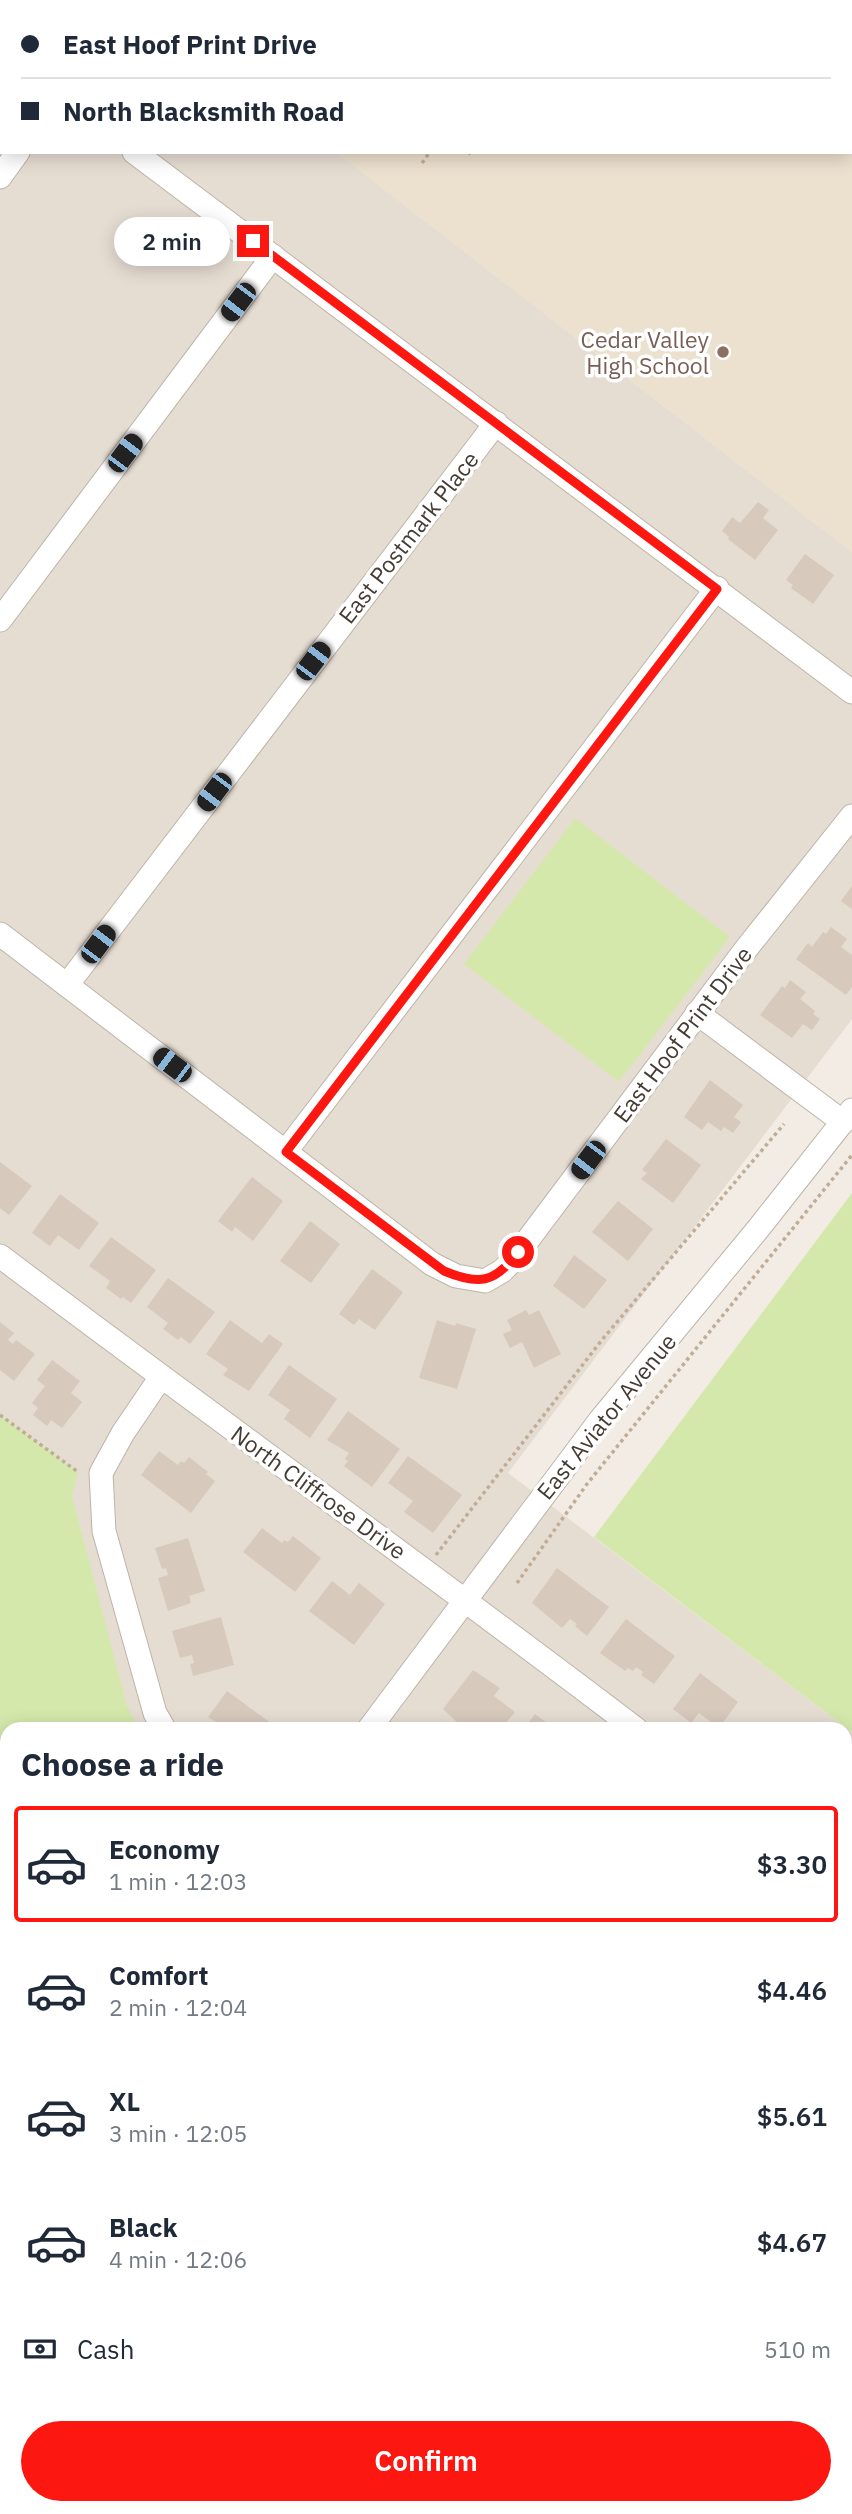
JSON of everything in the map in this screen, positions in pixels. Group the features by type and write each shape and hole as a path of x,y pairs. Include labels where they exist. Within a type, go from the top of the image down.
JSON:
{"street":[{"path":"0,177 17,154"},
{"path":"137,154 852,691"},
{"path":"0,620 273,256"},
{"name":"East Postmark Place","path":"67,985 496,423"},
{"path":"0,934 286,1152 717,589"},
{"name":"East Hoof Print Drive","path":"286,1152 432,1264 456,1276 485,1281 502,1271 697,1013 852,816"},
{"path":"697,1013 848,1116"},
{"name":"East Aviator Avenue","path":"374,1722 601,1419 848,1116"},
{"name":"North Cliffrose Drive","path":"0,1256 465,1599 627,1722"},
{"path":"160,1722 155,1713 89,1472 123,1433 161,1377"}],"path":[{"path":"422,163 429,154"},
{"path":"435,1557 601,1341 784,1124"},
{"path":"517,1583 587,1484 852,1155"},
{"path":"0,1415 89,1472"}],"shaded area":[{"path":"0,154 339,154 852,552 852,1019 508,1473 839,1722 0,1722"},
{"name":"Cedar Valley High School","path":"339,154 852,154 852,552"}],"green space":[{"path":"575,818 730,937 619,1082 464,964"},
{"path":"852,1193 852,1722 839,1722 594,1537"},
{"path":"0,1415 78,1472 72,1496 127,1706 135,1722 0,1722"}],"building":[{"path":"758,502 769,510 763,518 778,530 755,560 722,531 732,517 740,523"},
{"path":"805,554 834,575 813,604 791,588 793,585 786,580"},
{"path":"852,886 852,909 841,901"},
{"path":"831,927 847,939 841,947 852,955 852,987 846,995 796,959 808,943 812,947 823,932 826,934"},
{"path":"790,980 806,992 800,999 815,1011 813,1014 820,1019 812,1030 803,1024 792,1038 760,1015 782,986 785,988"},
{"path":"710,1080 743,1105 734,1117 741,1122 733,1133 724,1127 721,1131 708,1122 702,1130 684,1117"},
{"path":"666,1139 701,1165 673,1203 641,1179 647,1173 642,1170"},
{"path":"0,1162 32,1186 9,1215 0,1208"},
{"path":"252,1177 283,1201 253,1241 235,1227 232,1232 218,1221"},
{"path":"60,1194 99,1223 79,1250 58,1235 50,1246 32,1233"},
{"path":"618,1201 653,1229 628,1261 592,1232"},
{"path":"310,1221 340,1244 311,1283 280,1261"},
{"path":"111,1237 156,1270 131,1303 106,1288 110,1281 89,1266"},
{"path":"574,1255 607,1280 584,1309 553,1286"},
{"path":"372,1269 403,1292 375,1330 359,1319 354,1325 339,1314"},
{"path":"168,1278 215,1312 190,1344 181,1337 178,1340 163,1329 168,1323 147,1307"},
{"path":"526,1310 529,1315 539,1310 561,1354 534,1368 522,1342 510,1348 503,1334 512,1330 507,1320"},
{"path":"230,1320 262,1343 269,1334 283,1344 249,1391 223,1375 228,1369 206,1354"},
{"path":"437,1320 476,1329 457,1389 419,1378"},
{"path":"0,1322 14,1333 8,1340 13,1344 16,1340 35,1354 14,1381 0,1370"},
{"path":"52,1360 80,1381 71,1393 82,1402 62,1428 51,1420 47,1426 33,1415 38,1408 32,1403 45,1386 37,1380"},
{"path":"289,1365 337,1399 310,1438 284,1419 290,1410 268,1395"},
{"path":"348,1411 400,1449 372,1487 344,1466 349,1453 327,1440"},
{"path":"159,1451 178,1465 189,1457 215,1481 191,1513 141,1475"},
{"path":"408,1456 462,1495 433,1533 404,1512 413,1501 388,1483"},
{"path":"262,1528 282,1543 284,1540 288,1542 293,1536 321,1558 295,1592 243,1552"},
{"path":"188,1538 205,1591 189,1596 191,1603 168,1611 158,1578 168,1575 166,1568 162,1569 155,1548"},
{"path":"557,1568 609,1607 587,1636 570,1619 562,1628 532,1603"},
{"path":"332,1581 350,1595 359,1583 385,1604 354,1645 309,1611"},
{"path":"221,1617 234,1665 193,1676 190,1664 194,1663 192,1655 180,1658 172,1631"},
{"path":"626,1619 675,1656 654,1684 641,1675 643,1672 636,1667 633,1671 628,1668 625,1671 600,1653"},
{"path":"473,1670 500,1688 494,1696 515,1712 507,1722 457,1722 443,1709"},
{"path":"700,1673 738,1702 723,1722 711,1722 699,1713 690,1722 673,1709"},
{"path":"227,1691 269,1722 216,1722 208,1717"},
{"path":"535,1714 546,1722 529,1722"}],"place":[{"name":"Cedar Valley High School","path":"723,352"}],"route":[{"path":"253,241 717,589 286,1152 444,1271 472,1280 485,1281 502,1271 518,1252"}]}
